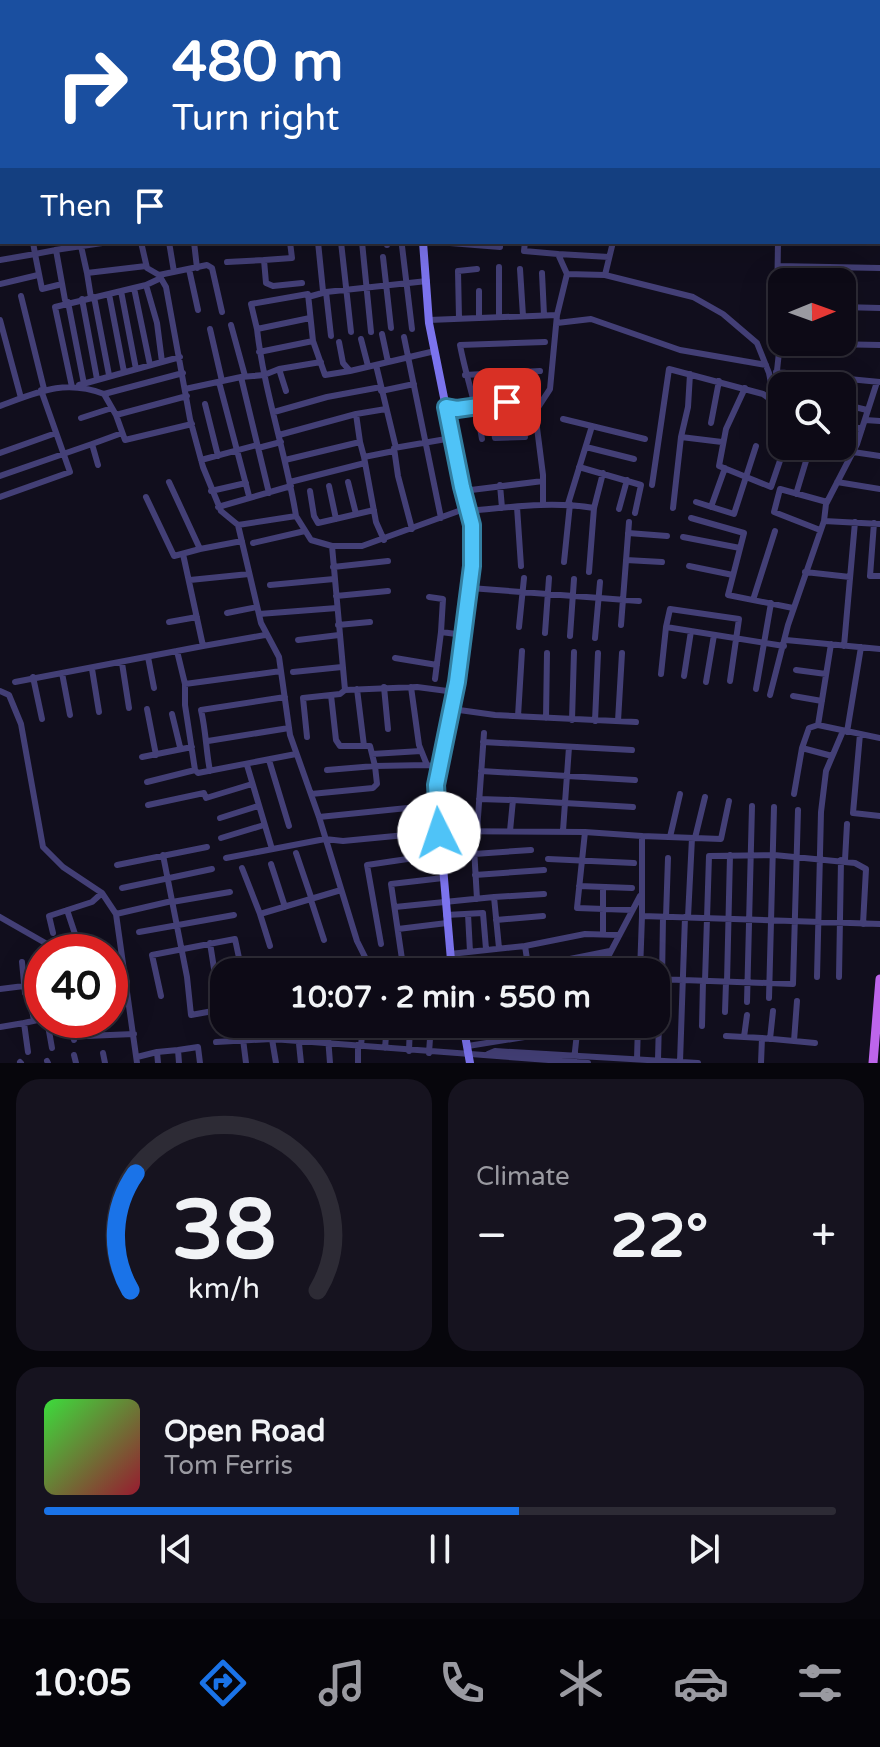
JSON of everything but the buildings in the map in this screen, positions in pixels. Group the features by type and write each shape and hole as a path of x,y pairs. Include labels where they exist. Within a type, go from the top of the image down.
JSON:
{"main road":[{"path":"873,1063 880,979"}],"street":[{"path":"33,244 42,289 62,284"},
{"path":"51,244 66,301 77,386"},
{"path":"0,260 72,245 95,244"},
{"path":"141,244 146,266"},
{"path":"169,244 174,272"},
{"path":"194,244 193,268 198,310"},
{"path":"227,262 292,258 290,244"},
{"path":"318,244 331,336"},
{"path":"341,244 351,332"},
{"path":"362,244 371,332"},
{"path":"423,244 429,320 472,525 470,588 464,635 436,785 450,958"},
{"path":"481,244 500,247 500,244"},
{"path":"525,244 524,251 609,257"},
{"path":"605,275 612,244"},
{"path":"778,244 778,266 880,268"},
{"path":"81,246 109,375"},
{"path":"402,246 412,329"},
{"path":"543,504 535,412 550,389 557,315 567,274 558,254"},
{"path":"383,257 391,328"},
{"path":"264,260 269,286 302,283"},
{"path":"77,386 54,309 66,301 146,285 160,276 207,265 212,268 222,312"},
{"path":"87,273 146,266 160,276 166,287 201,460 218,507 238,525 265,635 272,641 279,657 289,728 296,754 357,941 366,958"},
{"path":"499,267 499,317"},
{"path":"459,318 458,271 477,269"},
{"path":"520,269 523,316"},
{"path":"542,273 544,315"},
{"path":"567,274 605,275 693,297 723,314 757,343 768,372"},
{"path":"0,284 38,275"},
{"path":"427,281 326,292 308,297 305,294 251,304 296,516 311,540 332,546 362,546 468,509 543,504 594,508"},
{"path":"146,285 157,323 162,362"},
{"path":"134,288 150,365"},
{"path":"121,291 136,369"},
{"path":"479,291 479,318"},
{"path":"109,294 124,372"},
{"path":"0,497 69,473 42,390 21,296"},
{"path":"308,297 313,341 325,375 435,351"},
{"path":"82,299 97,379"},
{"path":"856,307 880,308"},
{"path":"429,320 557,315"},
{"path":"257,329 310,318"},
{"path":"557,323 588,318 680,350 766,365"},
{"path":"0,320 21,398"},
{"path":"231,325 269,493"},
{"path":"210,329 249,496"},
{"path":"382,334 388,362"},
{"path":"404,337 441,518"},
{"path":"361,339 381,389 412,529"},
{"path":"259,352 313,341"},
{"path":"339,342 343,363 350,371"},
{"path":"482,439 460,345 545,342"},
{"path":"856,345 880,345"},
{"path":"776,372 778,356"},
{"path":"0,406 42,390 77,386 180,357"},
{"path":"116,415 220,381 321,362"},
{"path":"279,369 286,391"},
{"path":"652,485 669,369 745,388 768,398"},
{"path":"465,375 540,371"},
{"path":"77,386 104,394 183,373"},
{"path":"673,508 690,374"},
{"path":"856,380 879,382 856,444"},
{"path":"711,423 719,381"},
{"path":"274,412 327,397 414,384"},
{"path":"745,388 722,442 719,466 771,487 827,502"},
{"path":"104,394 125,440 192,424"},
{"path":"446,407 457,409 538,400"},
{"path":"205,404 218,456"},
{"path":"856,407 867,410"},
{"path":"81,418 112,408"},
{"path":"201,460 257,447 356,414 386,409"},
{"path":"356,414 374,510 384,540"},
{"path":"525,437 495,438 492,418 535,415"},
{"path":"563,419 645,439"},
{"path":"865,420 880,421"},
{"path":"564,562 569,504 592,426"},
{"path":"856,428 862,429"},
{"path":"0,453 56,433"},
{"path":"0,476 122,433"},
{"path":"681,437 722,442"},
{"path":"218,507 249,496 269,493 395,449 452,438"},
{"path":"285,460 360,442"},
{"path":"92,444 98,465"},
{"path":"696,502 734,514 756,446"},
{"path":"586,447 634,459"},
{"path":"856,452 880,456"},
{"path":"771,487 780,460"},
{"path":"770,695 793,608 824,521 827,502 849,460"},
{"path":"796,494 806,461"},
{"path":"579,467 641,485 635,513"},
{"path":"711,507 725,468"},
{"path":"589,572 594,508 603,473"},
{"path":"619,509 627,480"},
{"path":"463,491 543,481"},
{"path":"169,482 200,549"},
{"path":"348,482 356,514"},
{"path":"837,482 880,489"},
{"path":"211,491 246,483"},
{"path":"500,485 502,508"},
{"path":"329,486 336,519"},
{"path":"780,489 774,512 820,530"},
{"path":"310,491 318,523 374,510"},
{"path":"146,497 174,556 242,541"},
{"path":"517,507 521,566"},
{"path":"238,525 296,516"},
{"path":"691,518 744,533 728,595 793,608"},
{"path":"824,521 877,524 870,576 880,576"},
{"path":"621,625 629,522"},
{"path":"844,646 855,522"},
{"path":"253,543 305,531"},
{"path":"753,600 775,531"},
{"path":"628,533 667,536"},
{"path":"683,537 740,548"},
{"path":"332,546 345,690"},
{"path":"183,554 203,646"},
{"path":"626,560 662,562"},
{"path":"333,567 388,561"},
{"path":"689,566 733,575"},
{"path":"805,572 850,577"},
{"path":"190,580 249,574"},
{"path":"519,627 524,578"},
{"path":"545,633 549,578"},
{"path":"270,585 334,579"},
{"path":"570,636 574,579"},
{"path":"595,638 600,582"},
{"path":"470,588 639,601"},
{"path":"336,596 388,591"},
{"path":"429,597 443,599 435,679"},
{"path":"756,689 771,603"},
{"path":"227,613 337,608"},
{"path":"661,674 670,609 701,612 739,619 730,681"},
{"path":"169,622 197,617"},
{"path":"338,625 370,622"},
{"path":"666,627 764,643 831,644 880,649"},
{"path":"684,676 691,631"},
{"path":"441,632 464,635"},
{"path":"15,682 265,635"},
{"path":"298,640 339,635"},
{"path":"706,682 714,635"},
{"path":"818,725 831,644"},
{"path":"817,977 819,858 826,771 845,731 861,647"},
{"path":"177,651 185,684 185,705 195,770"},
{"path":"518,716 522,651"},
{"path":"572,720 574,652"},
{"path":"546,718 547,653"},
{"path":"595,721 598,653"},
{"path":"618,721 622,653"},
{"path":"148,657 154,688"},
{"path":"395,658 437,665"},
{"path":"122,663 129,708"},
{"path":"293,672 342,667"},
{"path":"92,669 99,712"},
{"path":"796,670 826,674"},
{"path":"185,684 281,671"},
{"path":"62,673 70,715"},
{"path":"33,677 42,719"},
{"path":"307,737 303,698 384,687 455,692"},
{"path":"384,687 388,729"},
{"path":"411,687 421,751 427,765"},
{"path":"357,689 364,746"},
{"path":"0,691 9,695 21,724 43,847 64,868 102,893 116,914 119,934"},
{"path":"311,794 374,787 377,782 370,746 346,747 338,744 331,695"},
{"path":"793,696 822,701"},
{"path":"210,771 208,741 201,710 285,697"},
{"path":"147,709 156,755"},
{"path":"452,709 472,713 636,722"},
{"path":"172,714 180,747"},
{"path":"794,794 809,728 818,725 880,738"},
{"path":"208,741 289,728"},
{"path":"477,899 474,854 484,733"},
{"path":"860,734 853,813 880,816"},
{"path":"483,742 632,750"},
{"path":"142,757 192,747"},
{"path":"563,831 569,747"},
{"path":"802,748 832,756"},
{"path":"372,754 421,751"},
{"path":"147,782 195,770 198,773 296,754"},
{"path":"269,760 289,826"},
{"path":"247,765 272,849"},
{"path":"327,770 375,766 439,767"},
{"path":"481,771 635,780"},
{"path":"148,805 204,793 206,798 252,784"},
{"path":"670,837 680,794"},
{"path":"680,1062 686,917 693,838 705,797"},
{"path":"479,799 633,807"},
{"path":"510,831 513,800"},
{"path":"226,858 325,839 343,841 416,834 420,831 563,831 721,839 729,801"},
{"path":"319,817 437,805"},
{"path":"220,818 258,806"},
{"path":"747,1002 752,806"},
{"path":"769,998 774,807"},
{"path":"670,980 793,984 798,810"},
{"path":"839,977 839,922 847,824"},
{"path":"221,838 264,825"},
{"path":"585,832 577,908 632,910"},
{"path":"640,958 642,836"},
{"path":"117,865 207,847"},
{"path":"474,854 531,850"},
{"path":"296,853 324,940"},
{"path":"381,944 367,865 397,863 441,854"},
{"path":"163,855 191,1015 210,1012"},
{"path":"725,1012 730,855"},
{"path":"702,1026 709,856 797,856 843,860 866,869 863,924"},
{"path":"661,958 668,858"},
{"path":"548,859 634,863"},
{"path":"271,864 285,907"},
{"path":"242,868 270,946"},
{"path":"122,888 212,869"},
{"path":"475,875 544,870"},
{"path":"402,958 391,884 443,878"},
{"path":"579,886 632,888"},
{"path":"603,888 603,934"},
{"path":"260,914 341,890"},
{"path":"116,914 230,892"},
{"path":"53,933 48,917 92,902 102,893"},
{"path":"607,958 642,893"},
{"path":"395,907 544,894"},
{"path":"494,897 499,948"},
{"path":"67,910 75,934"},
{"path":"398,929 483,913 486,949"},
{"path":"468,914 470,952"},
{"path":"139,932 234,915"},
{"path":"496,920 543,916"},
{"path":"642,916 880,924"},
{"path":"0,917 30,934"},
{"path":"450,954 525,946 585,934 618,935"},
{"path":"161,996 152,955 235,939 239,958"},
{"path":"210,943 212,958"},
{"path":"525,946 527,958"},
{"path":"580,958 610,951"},
{"path":"0,987 24,986 22,962"},
{"path":"128,989 137,1060 157,1052 198,1047 200,1063"},
{"path":"794,1041 797,1001"},
{"path":"761,1063 773,1011"},
{"path":"744,1037 747,1015"},
{"path":"0,1027 24,1023"},
{"path":"128,1034 134,1034"},
{"path":"726,1036 815,1043"},
{"path":"26,1038 28,1052"},
{"path":"48,1038 52,1048"},
{"path":"299,1038 301,1063"},
{"path":"328,1038 330,1063"},
{"path":"358,1063 361,1038"},
{"path":"385,1048 386,1038"},
{"path":"409,1038 409,1051"},
{"path":"429,1053 430,1038"},
{"path":"469,1054 528,1038"},
{"path":"574,1061 577,1038"},
{"path":"637,1059 638,1038"},
{"path":"658,1038 658,1060"},
{"path":"243,1039 246,1063"},
{"path":"272,1039 276,1063"},
{"path":"216,1042 272,1039 588,1063"},
{"path":"178,1050 179,1063"},
{"path":"157,1052 158,1063"},
{"path":"103,1053 105,1063"},
{"path":"574,1061 637,1059 698,1063"}],"route":[{"path":"439,833 436,785 457,682 472,566 472,525 446,407 457,409 507,402"}]}
